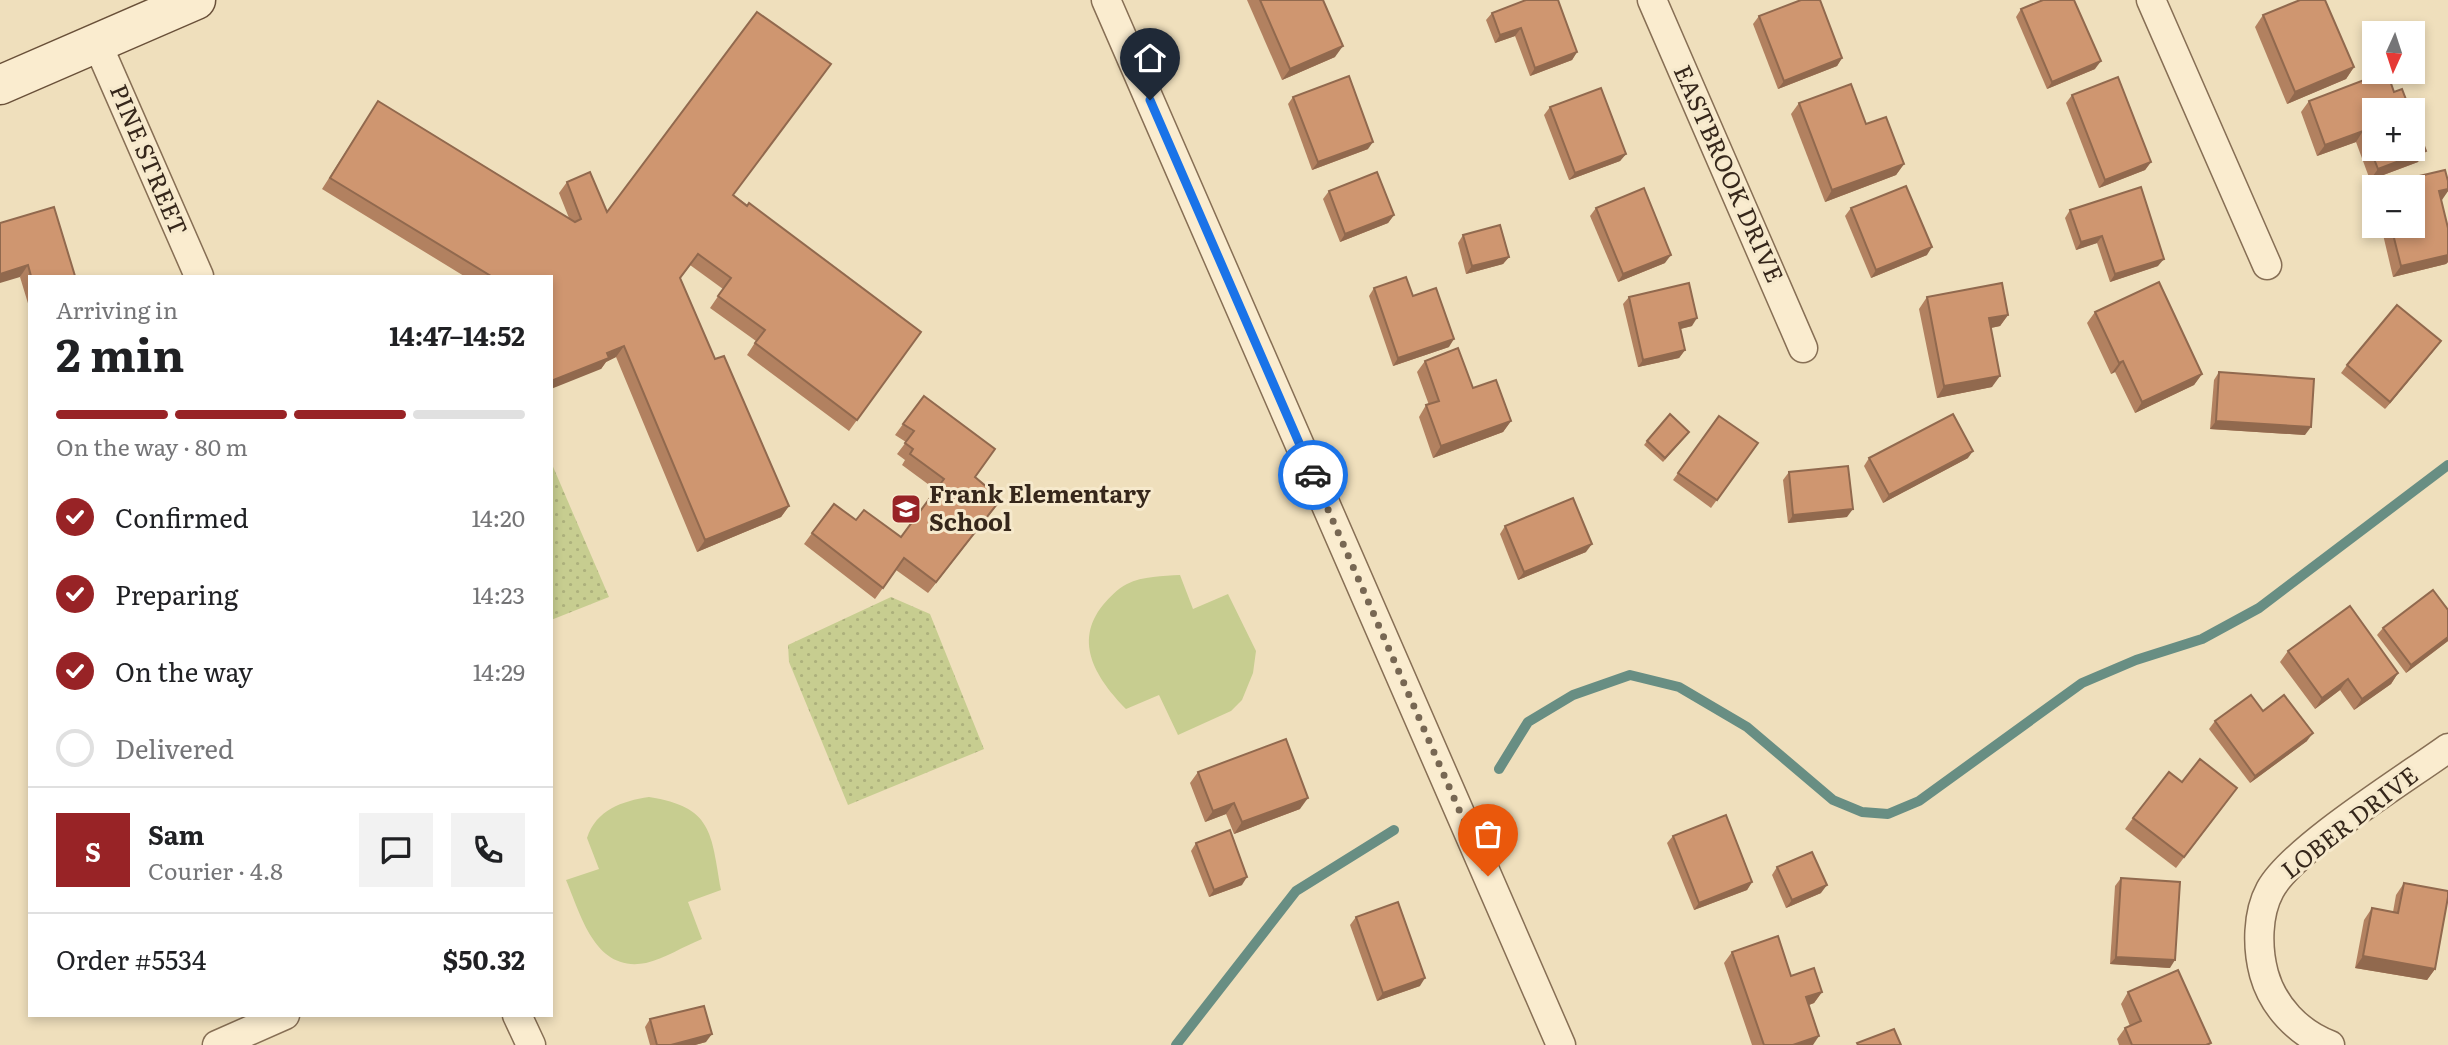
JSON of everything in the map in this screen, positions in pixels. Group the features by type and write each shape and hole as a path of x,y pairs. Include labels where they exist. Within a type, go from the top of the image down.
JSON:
{"street":[{"path":"0,85 196,0"},
{"path":"1106,0 1561,1045"},
{"name":"EASTBROOK DRIVE","path":"1652,0 1803,348"},
{"path":"2151,0 2266,265"},
{"name":"PINE STREET","path":"97,43 199,275"},
{"name":"LOBER DRIVE","path":"2330,1045 2298,1027 2281,1010 2268,989 2259,940 2269,892 2283,870 2315,844 2448,748"},
{"path":"217,1045 280,1017"},
{"path":"518,1017 531,1045"}],"green space":[{"path":"553,467 609,597 553,619"},
{"path":"1180,575 1193,609 1228,594 1256,651 1253,673 1242,700 1231,711 1178,735 1159,695 1126,709 1098,673 1089,647 1094,619 1117,591 1140,579"},
{"path":"891,597 930,614 984,749 848,805 789,662 788,645"},
{"path":"649,797 686,808 705,826 715,853 721,890 688,902 702,939 653,961 629,964 614,959 592,938 566,880 599,869 587,838 591,828 603,814 620,804"}],"building":[{"path":"1260,0 1323,0 1343,46 1290,69"},
{"path":"1526,0 1558,0 1577,52 1535,68 1521,28 1500,35 1492,13"},
{"path":"1801,0 1820,0 1842,58 1784,81 1759,16"},
{"path":"2043,0 2074,0 2101,61 2052,82 2021,9"},
{"path":"2300,0 2325,0 2354,67 2295,92 2263,15"},
{"path":"757,12 831,64 733,195 747,206 749,203 921,332 857,420 755,343 765,330 718,296 731,278 698,254 680,278 715,359 724,356 789,506 705,540 624,346 607,353 609,358 553,380 553,275 489,275 330,178 378,101 575,222 581,219 567,182 590,172 607,212"},
{"path":"1349,76 1373,142 1318,162 1293,97"},
{"path":"2118,77 2151,162 2105,180 2072,95"},
{"path":"2362,81 2362,84 2391,84 2394,92 2402,89 2405,98 2362,98 2362,131 2325,145 2309,101"},
{"path":"1851,84 1866,124 1886,117 1904,164 1832,190 1799,103"},
{"path":"1601,88 1626,154 1575,173 1550,107"},
{"path":"2375,161 2399,161 2378,169"},
{"path":"2445,170 2448,189 2439,191 2448,228 2448,255 2401,266 2394,238 2425,238 2424,175"},
{"path":"1377,172 1394,215 1345,234 1329,191"},
{"path":"1906,186 1932,247 1876,270 1851,208"},
{"path":"2141,187 2164,259 2115,274 2102,236 2081,242 2070,210"},
{"path":"1644,188 1671,255 1623,274 1596,208"},
{"path":"54,207 75,275 31,275 28,265 0,274 0,223"},
{"path":"1500,225 1509,257 1472,266 1463,235"},
{"path":"1406,277 1413,296 1436,288 1454,339 1398,358 1374,288"},
{"path":"2159,282 2202,374 2142,402 2123,361 2119,363 2095,312"},
{"path":"1689,283 1697,318 1679,323 1685,350 1643,360 1629,297"},
{"path":"2002,283 2008,315 1989,318 2000,376 1944,386 1927,297"},
{"path":"2397,305 2441,341 2390,402 2347,365"},
{"path":"1458,348 1473,388 1496,380 1511,421 1441,446 1426,405 1439,401 1425,361"},
{"path":"2219,372 2314,379 2311,427 2216,421"},
{"path":"924,396 995,449 975,477 1001,499 936,582 904,558 883,588 812,533 834,504 856,520 864,510 901,537 944,479 910,454 913,449 905,443 914,431 903,424"},
{"path":"1670,414 1689,432 1665,458 1647,441"},
{"path":"1953,414 1973,451 1889,495 1869,458"},
{"path":"1719,416 1758,443 1717,500 1678,473"},
{"path":"1848,466 1853,509 1793,515 1789,472"},
{"path":"1573,498 1592,544 1524,572 1505,526"},
{"path":"2433,590 2448,610 2448,637 2411,665 2383,628"},
{"path":"2350,606 2398,673 2362,699 2348,679 2322,698 2288,651"},
{"path":"2251,695 2263,711 2284,695 2313,733 2255,776 2215,721"},
{"path":"1286,739 1308,798 1242,822 1234,803 1213,811 1198,772"},
{"path":"2200,759 2237,788 2184,857 2133,818 2169,772 2182,782"},
{"path":"1726,815 1752,882 1699,903 1673,836"},
{"path":"1230,830 1247,877 1214,890 1196,843"},
{"path":"1812,852 1827,885 1792,900 1777,867"},
{"path":"2121,878 2180,882 2175,960 2116,957"},
{"path":"2404,883 2448,891 2435,969 2363,956 2372,908 2398,913"},
{"path":"1398,902 1425,978 1383,993 1356,917"},
{"path":"1778,936 1791,976 1814,968 1822,992 1806,997 1819,1036 1793,1045 1764,1045 1732,952"},
{"path":"2178,970 2211,1043 2132,1045 2125,1028 2141,1021 2128,992"},
{"path":"704,1006 712,1034 671,1045 657,1045 650,1019"},
{"path":"1894,1029 1901,1045 1857,1043"}],"waterway":[{"path":"1499,769 1528,722 1573,695 1630,675 1679,687 1747,727 1833,800 1862,812 1888,814 1919,801 2082,683 2136,660 2202,639 2259,608 2448,465"},
{"path":"1176,1045 1296,891 1394,830"}],"way so far":[{"path":"1313,475 1488,876"}],"place":[{"name":"Frank Elementary School","path":"906,509"}],"route":[{"path":"1150,100 1313,475"}]}
